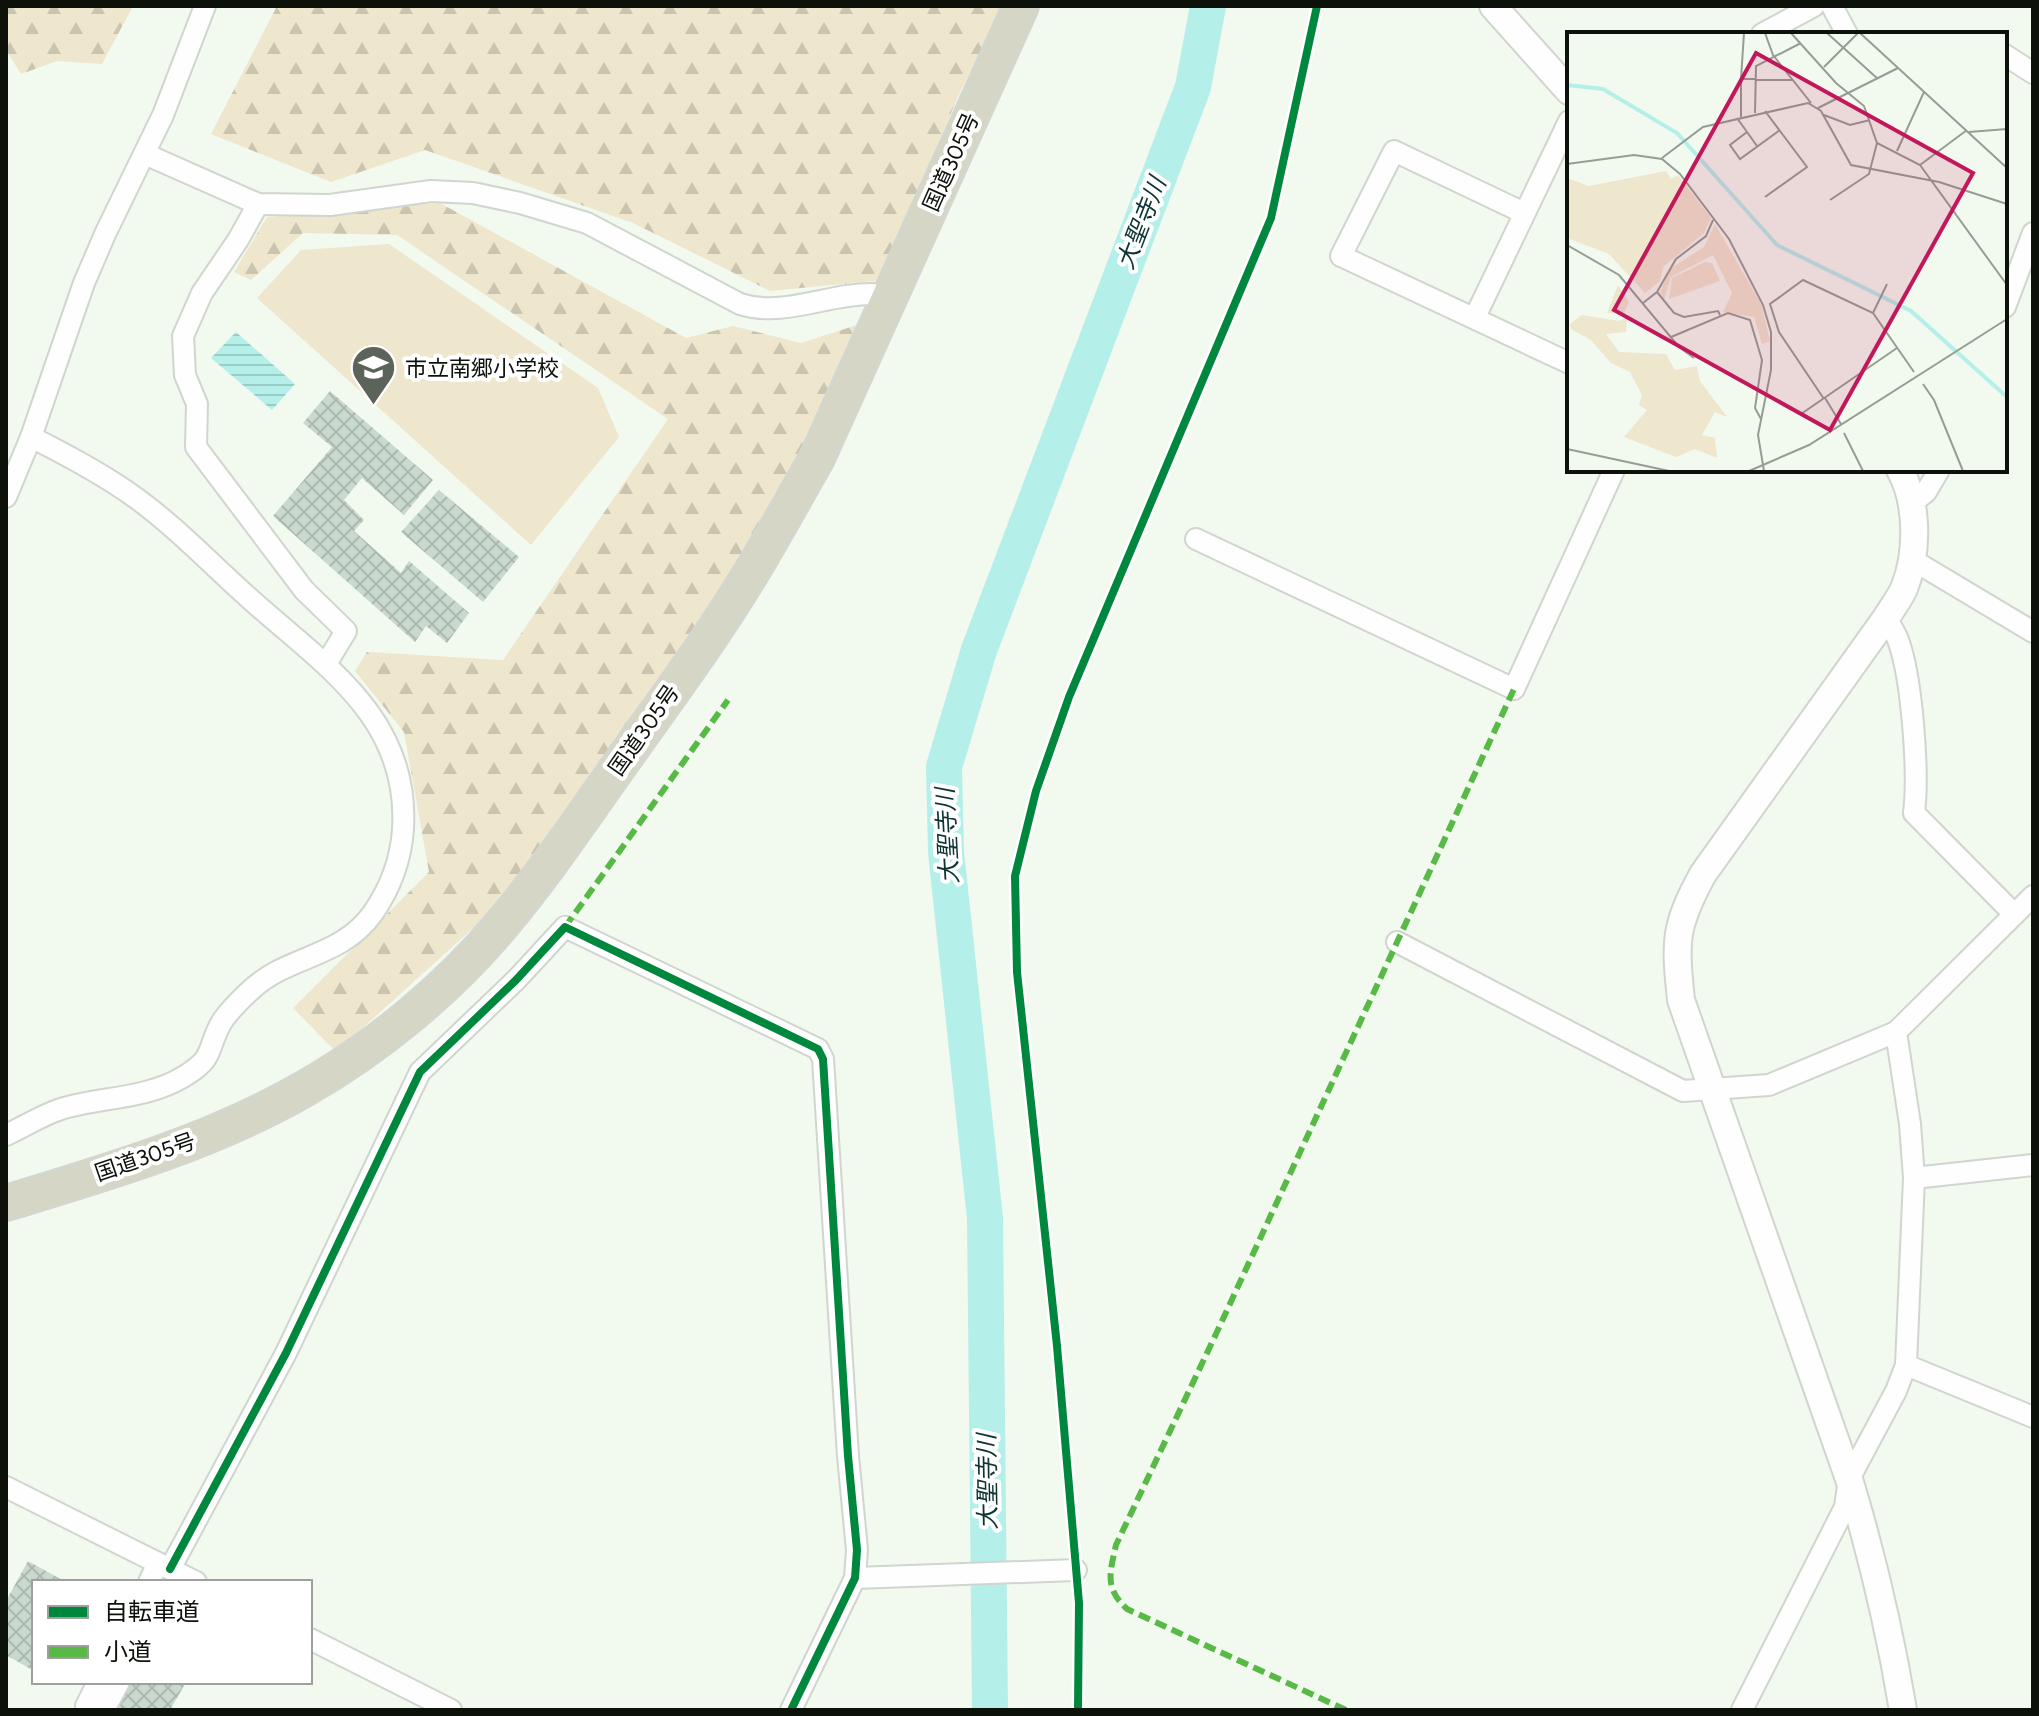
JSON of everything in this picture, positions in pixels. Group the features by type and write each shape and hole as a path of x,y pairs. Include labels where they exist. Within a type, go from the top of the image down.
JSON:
{"highway":[{"name":"国道305号","path":"6,1203 168,1152 304,1090 393,1027 463,965 502,925 679,681 747,581 817,458 1021,6"}],"street":[{"path":"6,497 31,437 84,283 145,154 205,6"},
{"path":"1493,6 1567,89"},
{"path":"1766,32 1814,6"},
{"path":"1832,6 1846,32"},
{"path":"2007,56 2033,73"},
{"path":"1475,317 1567,125"},
{"path":"1524,213 1394,151 1341,256 1567,362"},
{"path":"145,154 258,204 330,205 431,191 473,193 587,223 740,304 757,309 781,308 856,294 873,294 885,307"},
{"path":"258,204 202,293 183,336 185,375 197,404 196,447 304,590 346,631 326,664"},
{"path":"2007,302 2033,233"},
{"path":"6,1135 59,1109 138,1093 179,1080 207,1060 223,1021 251,989 277,971 328,951 356,932 373,913 401,857 404,811 399,772 382,731 366,705 326,664 136,499 75,460 31,437"},
{"path":"1196,539 1514,689 1613,472"},
{"path":"1901,472 1912,503 1911,559 1905,587 1703,874 1684,910 1676,946 1681,1000 1849,1479 1889,1630 1903,1710"},
{"path":"1912,503 1926,492 1938,472"},
{"path":"1911,559 2033,632"},
{"path":"1886,618 1898,639 1908,680 1917,791 1914,813 2014,914"},
{"path":"1397,942 1683,1091 1769,1085 1896,1032 2033,896"},
{"path":"156,1580 175,1574 286,1353 420,1072 516,980 565,927 818,1049 823,1059 848,1456 857,1550 855,1578 791,1710"},
{"path":"1742,1710 1845,1507 1849,1479 1896,1391 1906,1365 1914,1178 1910,1124 1896,1032"},
{"path":"1914,1178 2033,1165"},
{"path":"1906,1365 2033,1417"},
{"path":"6,1487 175,1574"},
{"path":"855,1578 1076,1570"},
{"path":"312,1640 451,1710"},
{"path":"95,1708 98,1684"},
{"path":"95,1708 117,1684"}],"green space":[{"path":"6,6 133,6 102,64 57,61 21,74 6,50"},
{"path":"277,6 1003,6 956,101 883,280 770,291 633,223 425,150 331,182 211,134"},
{"path":"440,203 686,338 733,326 801,343 863,323 753,562 532,875 336,1052 293,1008 429,872 404,732 355,671 367,652 503,660 668,419 397,235 303,233 251,280 234,272 267,217"},
{"path":"389,244 598,388 619,437 531,545 257,298 301,250"}],"water":[{"path":"236,332 295,384 272,410 211,358"}],"building":[{"path":"330,391 433,480 404,515 362,478 344,500 364,520 354,531 401,573 409,561 469,613 447,643 426,626 415,642 273,516 332,447 303,423"},
{"path":"439,490 519,557 483,602 401,532"},
{"path":"28,1561 62,1580 32,1580 32,1670 6,1655 6,1601"},
{"path":"129,1684 185,1684 170,1710 118,1710"}],"waterway":[{"name":"大聖寺川","path":"990,1710 985,1218 946,852 944,767 979,650 1193,87 1208,6"}],"marked path":[{"path":"1346,1710 1127,1609 1112,1587 1112,1563 1116,1545 1514,689"},
{"path":"565,927 728,700"}],"cycle path":[{"path":"1078,1710 1079,1603 1057,1346 1017,972 1015,876 1036,791 1069,697 1271,218 1317,6"},
{"path":"170,1569 286,1353 420,1072 516,980 565,927 818,1049 823,1059 848,1456 857,1550 855,1578 791,1710"}],"place":[{"name":"市立南郷小学校","path":"374,407"}]}
